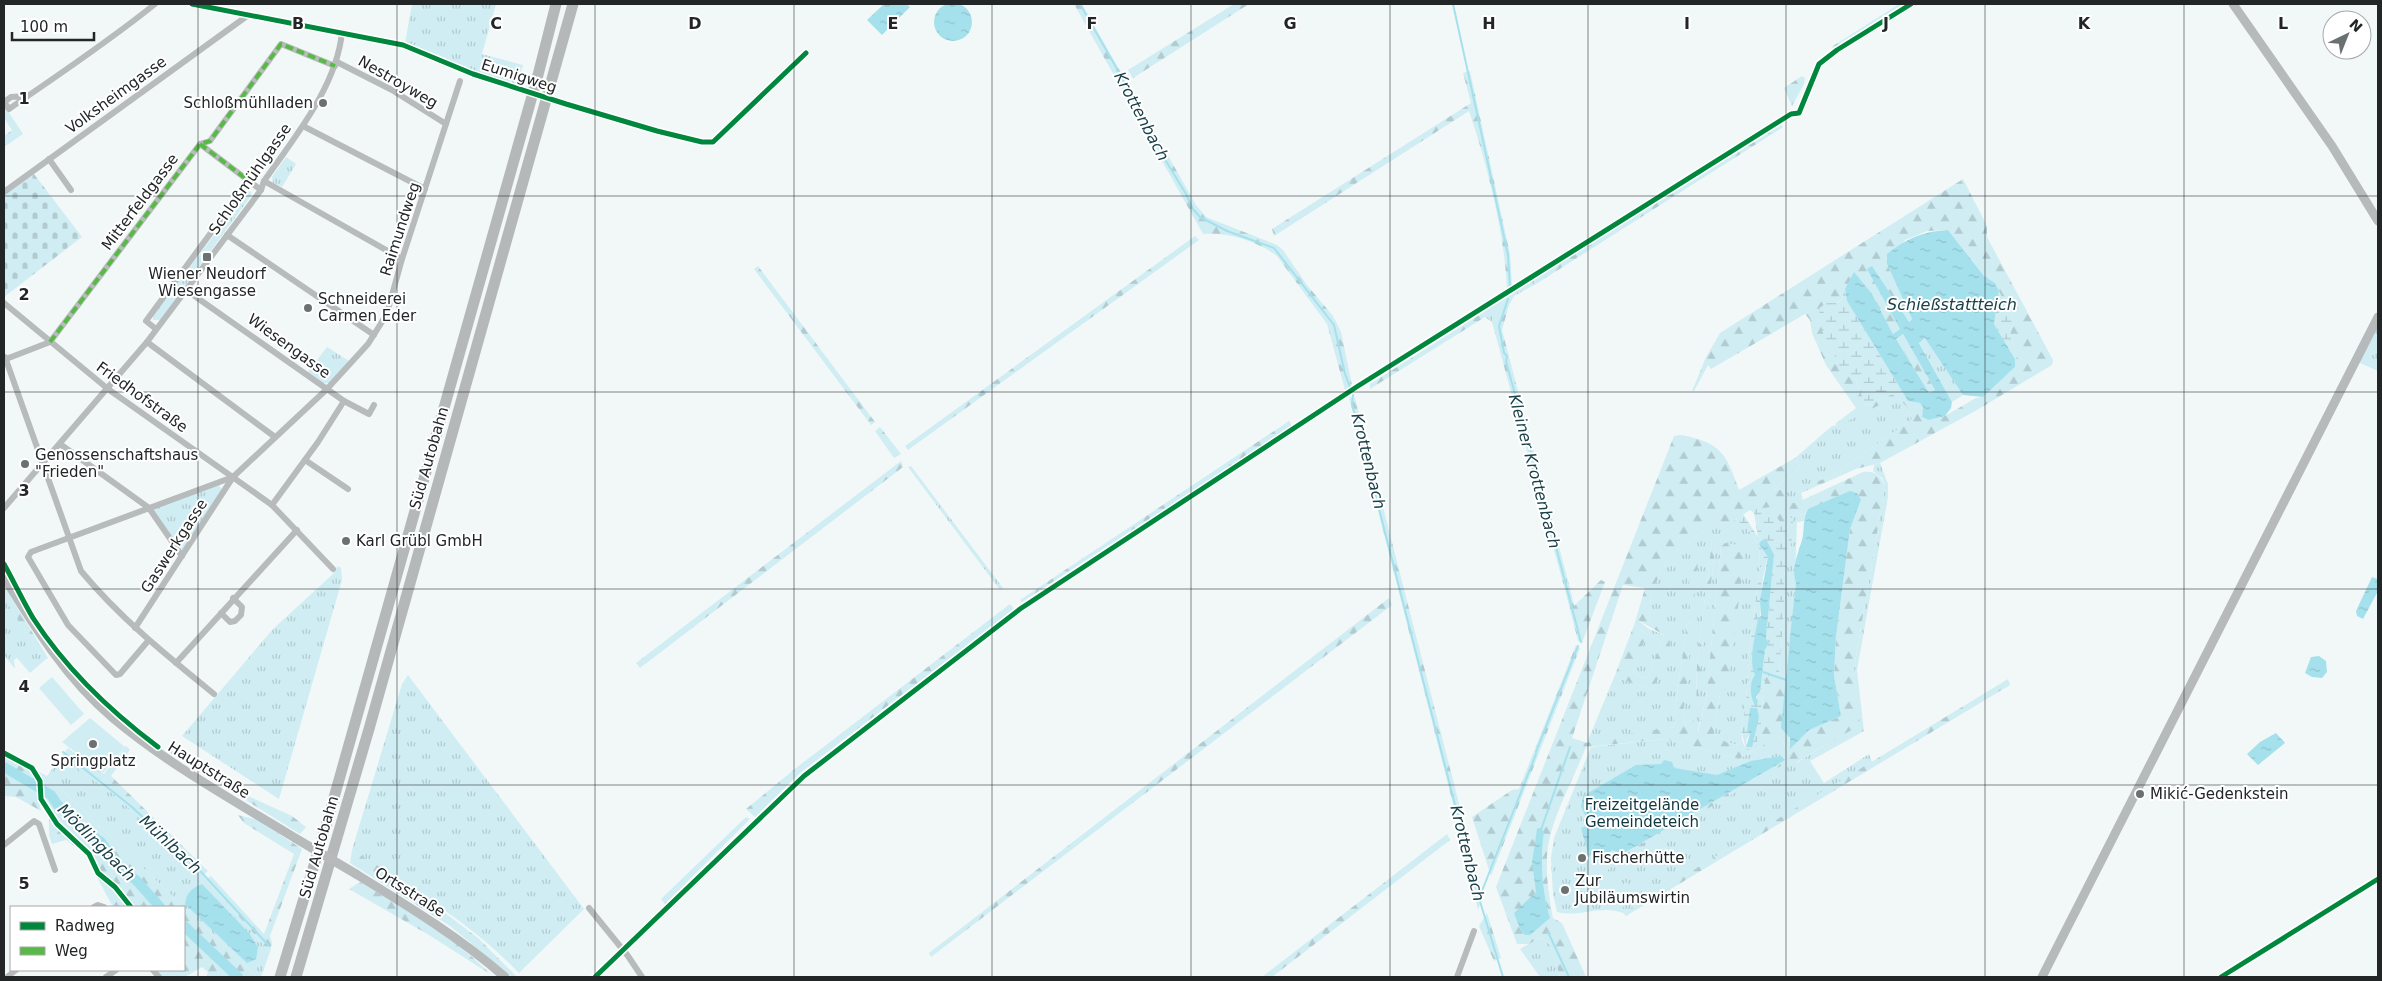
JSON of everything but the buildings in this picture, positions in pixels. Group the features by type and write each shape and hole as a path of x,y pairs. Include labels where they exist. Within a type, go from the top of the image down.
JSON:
{"highway":[{"name":"Süd Autobahn","path":"280,977 326,826 390,601 556,4"},
{"name":"Süd Autobahn","path":"296,977 366,738 573,4"}],"main road":[{"path":"2233,4 2332,146 2378,221"},
{"path":"2372,327 2378,307"},
{"path":"2042,977 2378,317"},
{"name":"Hauptstraße","path":"4,576 56,657 112,717 155,750 198,779 295,838"},
{"name":"Ortsstraße","path":"295,838 432,922 478,953 505,977"}],"street":[{"path":"27,96 155,4"},
{"name":"Eumigweg","path":"192,4 403,45 473,74 566,104 657,131 702,142 713,142 806,53"},
{"name":"Volksheimgasse","path":"4,192 247,16"},
{"name":"Schloßmühlgasse","path":"4,508 147,342 261,190 264,181 303,126 336,64 342,32"},
{"name":"Nestroyweg","path":"281,44 336,64 392,90 446,124"},
{"name":"Mitterfeldgasse","path":"50,342 200,144 210,141 281,44"},
{"name":"Raimundweg","path":"233,477 327,389 374,335 387,313 402,258 460,81"},
{"path":"303,126 426,189"},
{"path":"200,144 261,190"},
{"path":"49,159 71,190"},
{"name":"Schloßmühlgasse","path":"156,329 146,321 249,181"},
{"path":"264,181 402,258"},
{"path":"227,235 374,335"},
{"name":"Wiesengasse","path":"186,290 344,402 369,414 374,405"},
{"name":"Friedhofstraße","path":"4,303 108,389 272,505 333,569"},
{"path":"50,342 5,357 81,571 100,594 148,641 214,694"},
{"path":"147,342 276,437"},
{"path":"272,505 344,402"},
{"path":"60,444 150,508 182,556"},
{"path":"304,460 348,488"},
{"path":"148,641 120,674 116,675 68,625 28,558 31,552 233,477"},
{"name":"Gaswerkgasse","path":"135,628 233,477"},
{"path":"176,663 233,598 297,530"},
{"path":"221,613 230,622 236,621 241,615 242,607 233,598"},
{"path":"4,845 34,821 39,824 55,870"},
{"path":"589,908 642,977"},
{"path":"595,977 652,921"},
{"path":"1457,977 1474,931"}],"green space":[{"path":"412,4 496,4 482,54 523,65 518,85 451,64 405,43"},
{"path":"1074,4 1082,4 1196,205 1206,217 1277,245 1283,250 1307,285 1333,316 1341,332 1352,385 1345,390 1327,324 1277,256 1252,242 1232,236 1203,234"},
{"path":"1234,4 1249,4 1133,78 1128,70"},
{"path":"1899,4 1919,4 1838,54 1830,53 1833,46"},
{"path":"1470,71 1510,254 1512,286 1507,290 1503,246 1494,199 1469,111 1274,236 1272,229 1471,103 1463,73"},
{"path":"1802,76 1805,78 1804,84 1792,106 1784,88"},
{"path":"4,105 23,134 4,147 4,136 12,130 4,118"},
{"path":"1781,124 1783,127 1536,284 1534,280"},
{"path":"286,157 296,164 282,187 273,183 272,177"},
{"path":"34,174 82,237 4,297 4,195"},
{"path":"1963,179 1987,226 1987,237 2053,360 2052,365 1977,410 1880,463 1856,469 1801,493 1796,491 1837,473 1912,419 1907,407 1899,399 1891,399 1838,426 1835,424 1856,408 1826,365 1812,333 1810,320 1805,314 1711,369 1708,365 1694,391 1692,391 1706,357 1720,333","holes":["1948,230 1984,276 1995,283 2014,323 2010,334 2017,357 2015,359 2015,367 1983,397 1976,398 1945,416 1927,420 1922,417 1923,407 1920,403 1908,401 1903,393 1890,395 1866,406 1856,380 1843,372 1827,303 1837,303 1842,299 1845,289 1872,294 1893,334 1900,329 1872,266 1908,322 1912,319 1887,264 1905,240 1927,231"]},
{"path":"248,190 251,192 251,196 160,320 153,320 153,316"},
{"path":"1195,236 1199,240 908,450 905,446"},
{"path":"758,266 875,422 871,425 754,269"},
{"path":"1534,280 1536,284 1514,296 1509,305 1503,301 1492,322 1485,317 1484,312"},
{"path":"1845,289 1847,301 1903,393 1890,395 1866,406 1856,380 1843,372 1822,331 1819,308 1827,303 1838,303 1842,299"},
{"path":"1999,291 2014,323 2010,334 2017,357 2015,359 1994,324"},
{"path":"1503,301 1509,305 1502,330 1549,509 1543,510 1492,322"},
{"path":"1484,312 1485,317 1370,389 1370,384"},
{"path":"2378,321 2378,371 2358,362"},
{"path":"1903,334 1935,390 1929,393 1896,339"},
{"path":"1926,338 1963,395 1952,402 1919,342"},
{"path":"327,347 349,361 330,383 324,383 308,372"},
{"path":"1349,397 1355,398 1483,897 1478,910 1462,839"},
{"path":"1891,399 1899,399 1907,407 1912,419 1837,473 1797,491 1801,493 1803,500 1790,503 1781,490 1775,489 1800,467 1795,458 1832,426 1838,425"},
{"path":"1289,421 1292,426 1022,602 1020,600"},
{"path":"880,427 901,454 894,458 875,431"},
{"path":"1682,435 1695,438 1714,446 1726,458 1739,490 1795,458 1800,467 1775,489 1781,490 1790,503 1796,503 1863,472 1877,474 1881,479 1885,486 1854,668 1860,725 1795,763 1793,759 1624,857 1594,881 1592,873 1785,760 1790,753 1779,736 1739,759 1665,739 1586,747 1558,811 1547,854 1548,887 1553,918 1562,923 1586,977 1560,977 1551,946 1541,937 1529,944 1517,944 1496,887 1674,436","holes":["1861,500 1850,529 1836,637 1834,675 1841,716 1808,730 1790,749 1786,675 1779,673 1766,677 1762,692 1763,715 1746,749 1742,740 1738,745 1726,742 1714,734 1720,693 1728,687 1745,551 1740,545 1725,543 1721,547 1706,698 1698,732 1693,718 1685,725 1683,715 1693,622 1687,623 1674,717 1675,727 1595,739 1587,743 1572,738 1623,585 1645,588 1636,619 1664,635 1647,679 1632,673 1647,634 1634,625 1615,675 1631,683 1652,689 1664,667 1670,642 1668,634 1663,627 1649,621 1651,593 1669,556 1717,522 1730,523 1750,510 1785,529 1793,520 1790,516 1805,514 1808,509","1544,832 1542,875 1550,918 1528,901 1536,892"]},
{"path":"901,461 903,467 640,668 636,663"},
{"name":"Freizeitgelände Gemeindeteich","path":"1880,463 1888,484 1888,497 1857,670 1864,731 1810,761 1824,783 1869,754 1872,762 1623,913 1606,910 1574,913 1557,912 1553,894 1551,858 1554,838 1591,747 1665,739 1739,759 1779,736 1796,763 1859,725 1854,668 1885,486 1882,478 1873,471 1874,465"},
{"path":"911,466 1003,588 1000,590 908,467"},
{"path":"219,485 222,490 184,549 180,549 154,510 157,506"},
{"path":"1770,507 1785,529 1793,520 1792,540 1784,576 1784,613 1779,673 1766,677 1762,692 1763,715 1756,747 1750,751 1746,749 1741,730 1746,702 1749,655 1760,564 1759,547 1752,534 1736,519 1743,514 1758,537 1754,513 1750,510","holes":["1774,555 1766,638 1769,643 1765,650 1760,692 1753,704 1763,577 1768,557","1750,708 1757,708 1752,747 1747,747 1746,740 1750,734 1747,731"]},
{"path":"1549,509 1571,592 1565,590 1543,510"},
{"path":"1805,514 1804,521 1797,522 1796,583 1786,675 1779,673 1784,613 1784,576 1792,540 1790,516"},
{"path":"1736,519 1752,534 1759,547 1760,564 1749,655 1746,702 1741,730 1742,740 1738,745 1726,742 1714,734 1720,693 1721,547 1706,698 1697,733 1693,718 1685,725 1683,715 1692,622 1687,623 1674,717 1675,727 1587,743 1615,675 1631,683 1652,689 1667,660 1663,627 1649,621 1651,593 1669,556 1717,522 1730,523","holes":["1712,541 1716,543 1696,703 1697,663"]},
{"path":"1712,541 1716,542 1696,709 1697,663"},
{"path":"1699,550 1693,612 1690,609 1688,593 1692,555"},
{"path":"338,566 341,568 342,580 279,799 182,736 273,629 333,574"},
{"path":"1601,580 1605,582 1582,643 1578,641 1565,590 1571,592 1574,606"},
{"path":"4,586 48,658 45,660 4,598"},
{"path":"4,598 45,660 30,673 17,658 14,660 15,669 4,655"},
{"path":"1389,598 1392,605 931,957 929,953"},
{"path":"1010,604 1014,609 800,773 755,817 746,809 796,768"},
{"path":"1636,619 1649,629 1664,635 1647,679 1632,673 1647,634 1634,625"},
{"path":"1576,645 1580,648 1491,876 1472,817 1512,790 1519,789"},
{"path":"408,675 584,909 519,973 481,938 460,922 418,892 352,850 402,684"},
{"path":"52,677 84,714 71,725 39,688"},
{"path":"2008,679 2010,685 1626,916 1623,913"},
{"name":"Springplatz","path":"90,718 125,747 103,773 62,742"},
{"path":"126,746 130,750 111,776 208,871 202,876 115,795 61,757 68,748 104,774"},
{"path":"169,749 246,795 292,816 306,827 300,834 169,752"},
{"path":"4,754 47,776 183,906 112,906 84,853 66,840 52,844 49,835 49,803 39,800 41,811 16,797 4,796"},
{"path":"61,757 115,795 206,879 270,952 261,977 257,977 185,906 47,776"},
{"path":"238,815 258,820 302,849 270,936 272,943 270,952 206,879 211,876 264,934 294,854 244,823"},
{"path":"746,817 750,819 665,904 661,899"},
{"path":"1447,834 1450,840 1272,977 1262,977"},
{"path":"352,850 404,882 478,938 517,977 512,977 450,926 350,863"},
{"path":"360,882 445,935 490,974 429,935 349,889"},
{"path":"1627,882 1637,899 1618,910 1608,893"},
{"path":"185,908 257,977 206,977 208,972 202,967 185,977 163,977 158,971 185,971"},
{"path":"1487,913 1501,958 1494,961 1479,926"},
{"path":"1541,937 1551,946 1560,977 1540,977 1520,949"}],"water":[{"path":"953,3 966,9 972,22 966,35 953,41 940,35 934,22 940,9"},
{"path":"884,4 906,4 910,7 882,35 867,20"},
{"name":"Schießstattteich","path":"1948,230 1984,276 1995,283 1999,291 1994,324 2015,359 2015,367 1983,397 1963,395 1925,338 1919,343 1952,402 1951,408 1945,416 1928,420 1922,417 1923,407 1920,403 1908,401 1847,301 1845,289 1854,272 1872,294 1893,334 1900,329 1867,269 1872,266 1909,322 1912,319 1887,264 1887,254 1915,237","holes":["1903,334 1935,390 1929,393 1896,339"]},
{"path":"1850,491 1857,493 1861,500 1850,529 1836,637 1834,675 1841,716 1809,730 1790,749 1790,738 1781,728 1796,583 1794,572 1803,536 1805,517 1808,509"},
{"path":"1762,540 1767,541 1774,555 1766,638 1769,643 1765,650 1760,692 1756,697 1758,702 1755,706 1751,691 1751,683 1755,675 1752,655 1758,618 1761,616 1760,600 1768,557 1759,544"},
{"path":"2372,577 2378,579 2378,591 2363,619 2357,616 2356,611"},
{"path":"2319,656 2326,661 2327,672 2322,678 2312,677 2305,673 2311,657"},
{"path":"1750,708 1757,708 1759,717 1752,747 1746,747 1750,734 1747,731"},
{"path":"2276,733 2285,743 2258,765 2247,754 2260,742"},
{"path":"1781,756 1785,760 1622,854 1612,850 1606,856 1602,850 1598,849 1589,857 1581,828 1586,826 1585,815 1581,807 1583,796 1636,765 1661,764 1664,760 1672,762 1674,768 1717,775 1751,761"},
{"path":"1541,828 1544,832 1542,875 1550,918 1530,935 1525,935 1521,931 1514,913 1536,892 1532,862 1537,829"},
{"path":"202,884 249,933 258,947 256,959 247,963 185,904 190,891"}],"waterway":[{"name":"Krottenbach","path":"1080,4 1162,148 1166,161 1193,209 1200,217 1227,231 1274,248 1334,325 1345,374 1353,395 1352,404 1479,898 1503,977"},
{"name":"Kleiner Krottenbach","path":"1453,4 1508,255 1510,286"},
{"name":"Kleiner Krottenbach","path":"1508,299 1499,326 1504,353 1507,356 1506,362 1526,433 1525,438 1528,441 1581,642"},
{"name":"Kleiner Krottenbach","path":"1536,752 1578,646"},
{"path":"1763,672 1786,680"},
{"path":"1541,830 1570,747"},
{"name":"Mühlbach","path":"63,752 132,807 202,873 269,946"},
{"name":"Kleiner Krottenbach","path":"1480,896 1536,754"},
{"name":"Mödlingbach","path":"4,767 51,795 57,804 83,829 101,842 121,869 136,880 159,906"},
{"name":"Mödlingbach","path":"185,927 238,977"},
{"path":"1548,932 1569,977"}],"marked path":[{"path":"50,342 200,144 210,141 281,44 335,66"},
{"path":"200,144 249,181"}],"cycle path":[{"path":"192,4 403,45 473,74 566,104 657,131 702,142 713,142 806,53"},
{"path":"595,977 804,776 1020,609 1358,386 1791,114 1799,113 1819,64 1837,50 1911,4"},
{"path":"4,564 33,618 74,672 106,704 158,747"},
{"path":"4,753 32,768 40,781 41,799 57,824 89,854 98,873 115,887 130,906"},
{"path":"2221,977 2378,879"}],"place":[{"name":"Schloßmühlladen","path":"323,103"},
{"name":"Wiener Neudorf Wiesengasse","path":"207,257"},
{"name":"Schneiderei Carmen Eder","path":"308,308"},
{"name":"Genossenschaftshaus \"Frieden\"","path":"25,464"},
{"name":"Karl Grübl GmbH","path":"346,541"},
{"name":"Springplatz","path":"93,744"},
{"name":"Mikić-Gedenkstein","path":"2140,794"},
{"name":"Fischerhütte","path":"1582,858"},
{"name":"Zur Jubiläumswirtin","path":"1565,890"}]}
